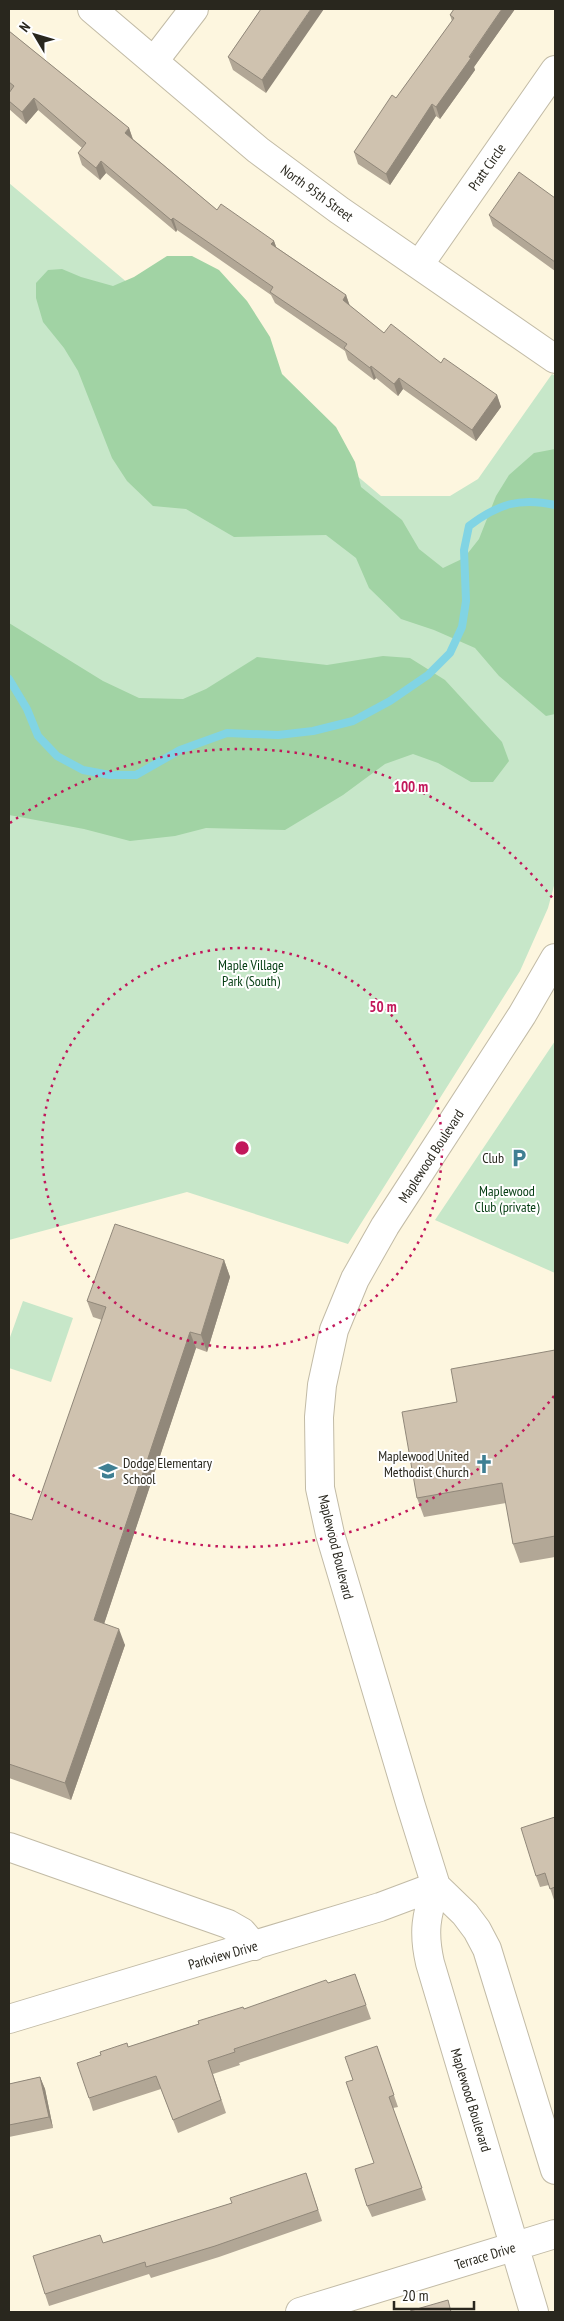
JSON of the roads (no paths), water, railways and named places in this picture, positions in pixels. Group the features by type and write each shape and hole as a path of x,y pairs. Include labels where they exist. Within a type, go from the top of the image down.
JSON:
{"street":[{"name":"North 95th Street","path":"92,9 258,150 339,210 555,359"},
{"path":"154,61 194,9"},
{"name":"Pratt Circle","path":"419,264 555,70"},
{"name":"Maplewood Boulevard","path":"555,958 522,1015 367,1255 340,1313 327,1358 322,1385 318,1455 324,1510 393,1748 436,1886 465,1914 477,1930 487,1949 555,2170"},
{"path":"9,1847 228,1924 242,1932 254,1946"},
{"name":"Maplewood Boulevard","path":"436,1886 425,1925 425,1940 430,1963 534,2312"},
{"name":"Parkview Drive","path":"9,2020 380,1907 436,1886"},
{"name":"Terrace Drive","path":"300,2312 555,2234"}],"waterway":[{"path":"9,679 27,709 38,736 57,756 83,770 110,775 136,775 180,750 227,733 278,735 313,731 353,721 390,701 428,675 450,653 462,627 466,601 464,550 469,526 490,512 510,504 531,502 555,505"}],"place":[{"name":"Club","path":"519,1158"},
{"name":"Maplewood United Methodist Church","path":"484,1464"},
{"name":"Dodge Elementary School","path":"108,1471"}],"park label":[{"name":"Maple Village Park (South)","path":"251,974"},
{"name":"Maplewood Club (private)","path":"507,1200"}]}
